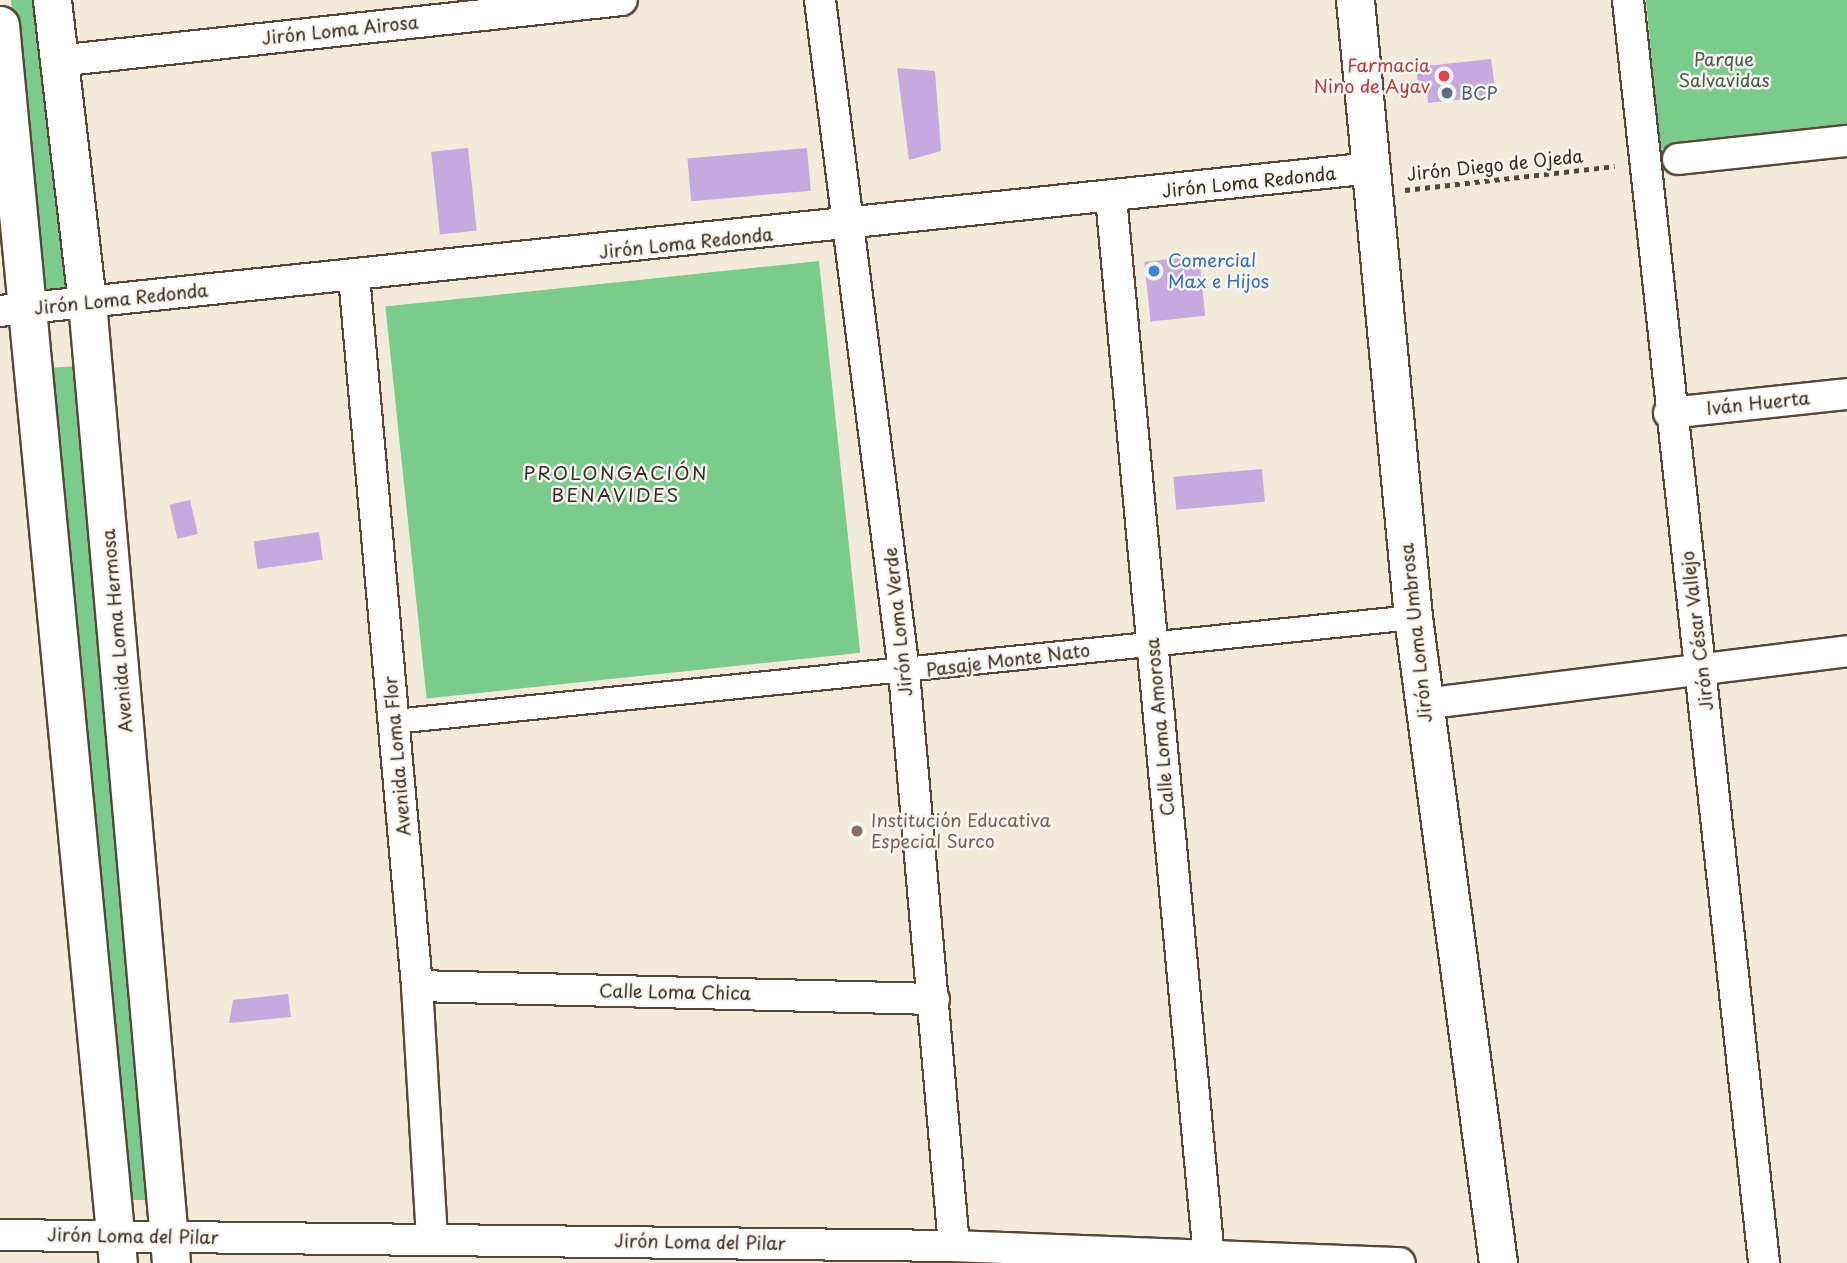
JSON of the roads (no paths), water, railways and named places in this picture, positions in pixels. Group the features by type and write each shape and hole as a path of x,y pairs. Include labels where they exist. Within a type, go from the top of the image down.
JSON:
{"street":[{"name":"Avenida Loma Hermosa","path":"52,0 87,302 171,1250"},
{"name":"Jirón Loma Airosa","path":"57,61 622,0"},
{"name":"Jirón Loma Verde","path":"820,0 846,226 904,672 954,1246"},
{"name":"Jirón Loma Umbrosa","path":"1355,0 1413,617 1498,1263"},
{"name":"Jirón César Vallejo","path":"1628,0 1669,413 1702,668 1764,1263"},
{"path":"0,25 15,309 118,1249"},
{"path":"1678,159 1847,141"},
{"name":"Jirón Loma Redonda","path":"15,309 1111,197 1372,180"},
{"name":"Calle Loma Amorosa","path":"1111,197 1209,1257"},
{"name":"Avenida Loma Flor","path":"354,276 417,986 432,1236"},
{"name":"Iván Huerta","path":"1669,413 1847,394"},
{"name":"Pasaje Monte Nato","path":"394,721 904,672 1413,617"},
{"path":"1423,704 1847,651"},
{"name":"Calle Loma Chica","path":"417,986 934,999"},
{"name":"Jirón Loma del Pilar","path":"0,1235 118,1249 171,1250 432,1236 840,1254 954,1246 1400,1263"}],"place":[{"name":"Farmacia Nino de Ayav","path":"1444,76"},
{"name":"BCP","path":"1447,93"},
{"name":"Comercial Max e Hijos","path":"1154,271"},
{"name":"Institución Educativa Especial Surco","path":"857,831"}],"district":[{"name":"PROLONGACIÓN BENAVIDES","path":"616,484"}],"park label":[{"name":"Parque Salvavidas","path":"1724,70"}]}
